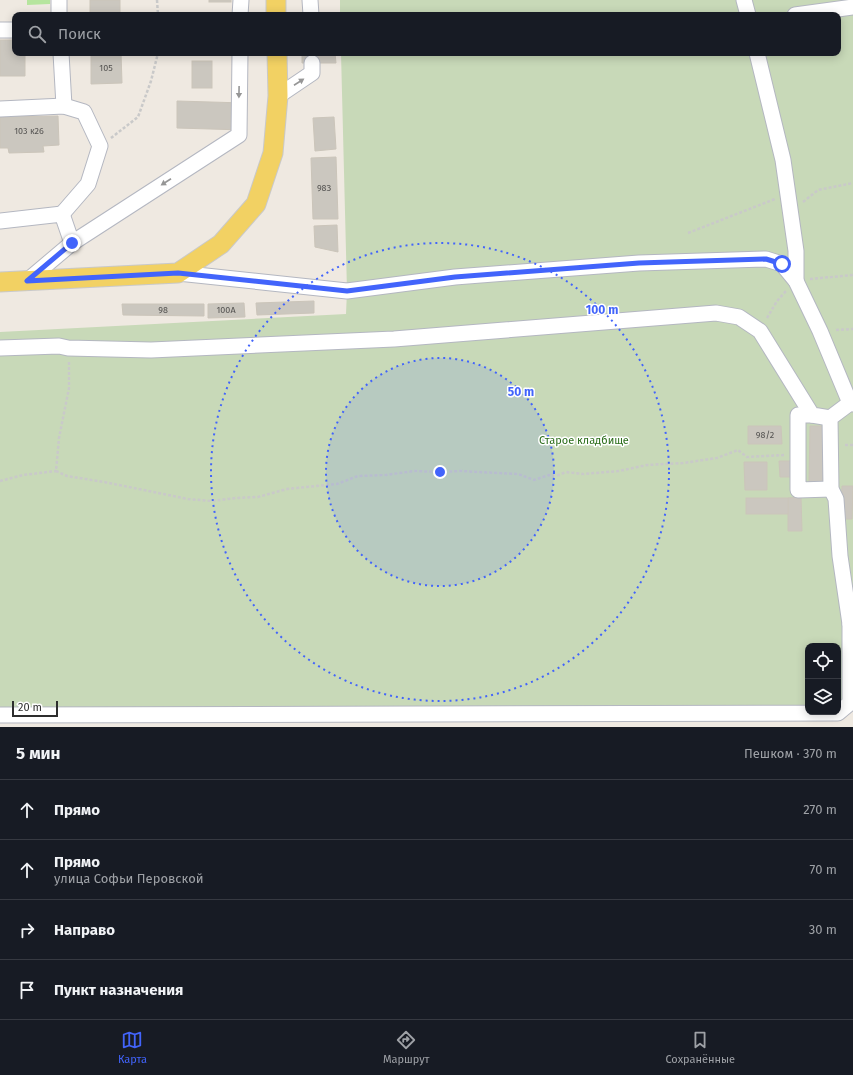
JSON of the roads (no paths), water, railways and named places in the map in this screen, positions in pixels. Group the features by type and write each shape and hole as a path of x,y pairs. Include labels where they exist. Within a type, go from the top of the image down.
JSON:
{"main road":[{"path":"276,0 276,12"},
{"path":"0,282 178,273 221,244 256,204 272,153 278,96 277,56"}],"lane":[{"path":"59,0 59,12"},
{"path":"240,12 241,0"},
{"path":"310,0 311,12"},
{"path":"744,0 747,12"},
{"path":"817,12 853,7"},
{"path":"0,30 12,30"},
{"path":"61,56 64,106"},
{"path":"27,281 72,243 239,135 240,56"},
{"path":"758,56 783,160 796,251 796,281"},
{"path":"278,96 312,73 312,63"},
{"path":"0,109 64,106 84,112 100,146 88,184 62,214 0,220"},
{"path":"62,214 72,243"},
{"path":"178,273 347,291 462,276 639,263 766,259 782,264 796,281 852,404 830,418 812,415 798,415 798,490 831,489"},
{"path":"0,348 60,346 68,348 151,350 394,339 716,313 740,316 760,331 812,415"},
{"path":"0,715 838,713 850,703 851,624 846,558 836,499 831,489 830,418"}],"tunnel":[{"path":"311,56 312,63"}],"park label":[{"name":"Старое кладбище","path":"584,440"}]}
